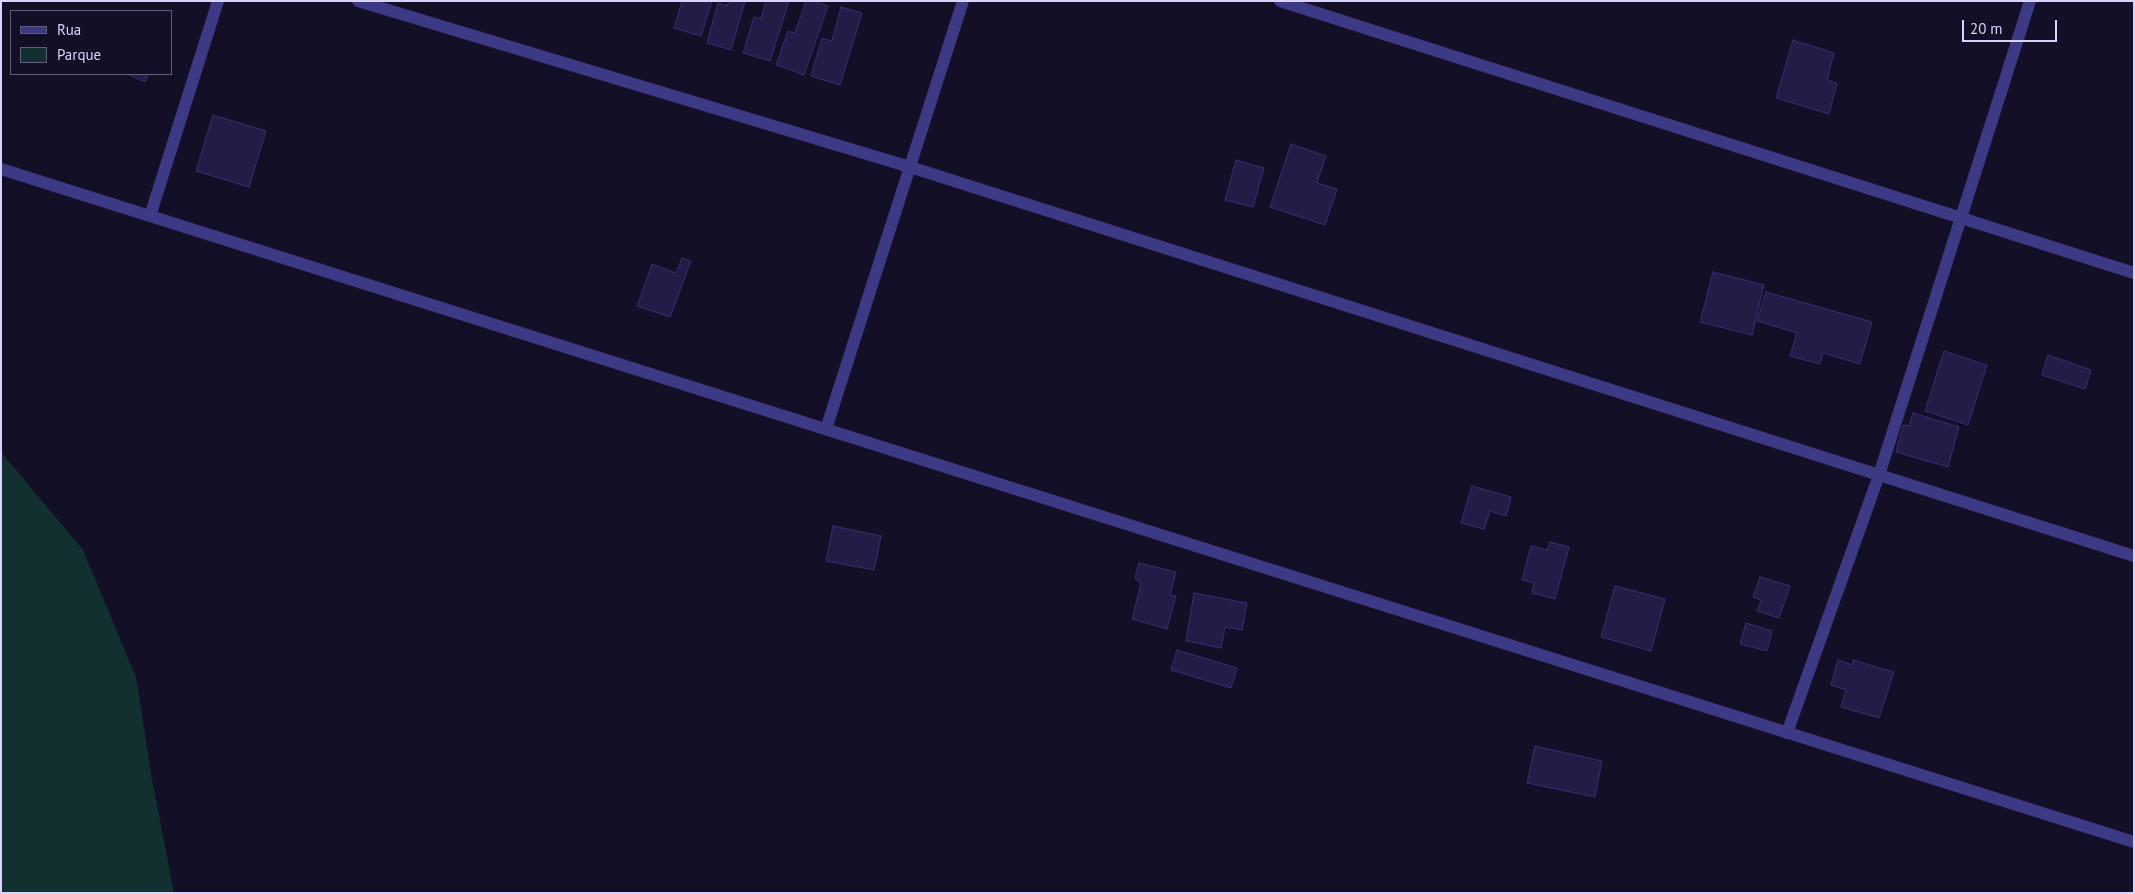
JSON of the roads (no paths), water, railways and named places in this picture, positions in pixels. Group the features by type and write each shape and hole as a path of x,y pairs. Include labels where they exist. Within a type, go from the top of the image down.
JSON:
{"street":[{"path":"150,216 218,1"},
{"path":"358,1 910,167 2134,556"},
{"path":"826,429 964,1"},
{"path":"1280,1 2134,273"},
{"path":"1786,732 1879,475 2030,1"},
{"path":"1,169 2134,842"}]}
